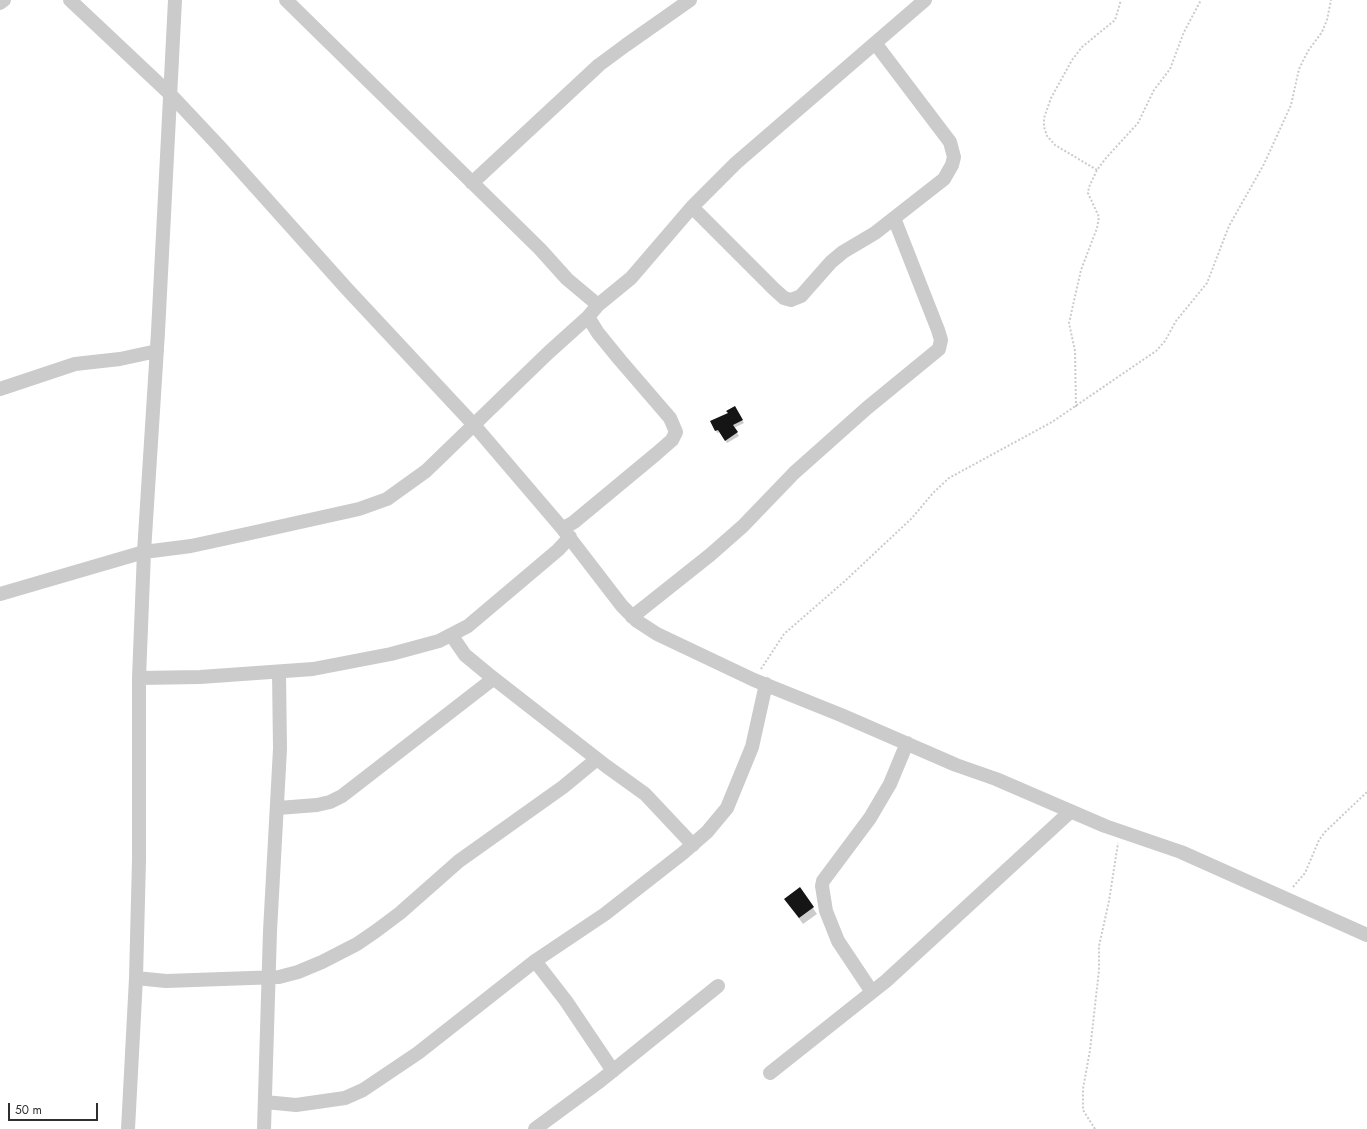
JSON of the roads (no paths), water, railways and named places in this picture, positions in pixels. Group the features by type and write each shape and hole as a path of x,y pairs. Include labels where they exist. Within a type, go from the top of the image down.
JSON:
{"street":[{"path":"0,3 4,0"},
{"path":"70,0 171,95 474,425 566,532 632,617 657,634 760,682 1070,811 1188,855 1367,935"},
{"path":"128,1129 136,978 139,860 139,678 144,552 157,351 176,0"},
{"path":"286,0 568,278 598,305"},
{"path":"472,183 599,65 626,44 690,0"},
{"path":"0,594 144,552 191,546 376,504 398,492 426,471 588,317 598,305 631,278 692,207 736,163 925,0"},
{"path":"692,207 774,289 784,298 791,300 801,296 831,262 843,252 894,218 944,179 952,165 953,150 936,123 875,43"},
{"path":"632,617 710,555 743,526 794,472 867,408 939,349 941,340 938,330 894,218"},
{"path":"139,678 200,677 252,672 313,670 439,641 452,636 468,626 558,550 566,532 564,528 574,522 656,454 672,440 676,432 670,418 613,351 588,317"},
{"path":"0,389 75,364 120,359 157,351"},
{"path":"452,636 465,654 493,679 597,760 645,794 693,844"},
{"path":"264,1129 270,931 278,808 280,749 279,672"},
{"path":"278,808 317,805 330,802 342,796 493,679"},
{"path":"265,1102 296,1105 316,1103 345,1098 363,1090 451,1028 494,991 535,961 605,914 693,844 707,832 727,808 752,747 760,682"},
{"path":"872,992 838,941 826,911 822,886 823,881 870,818 890,784 907,743"},
{"path":"136,978 173,981 269,978 298,972 357,944 376,931 400,913 459,860 557,792 597,760"},
{"path":"770,1073 872,992 955,919 1070,811"},
{"path":"535,961 566,1001 613,1072"},
{"path":"535,1129 613,1072 718,986"}]}
